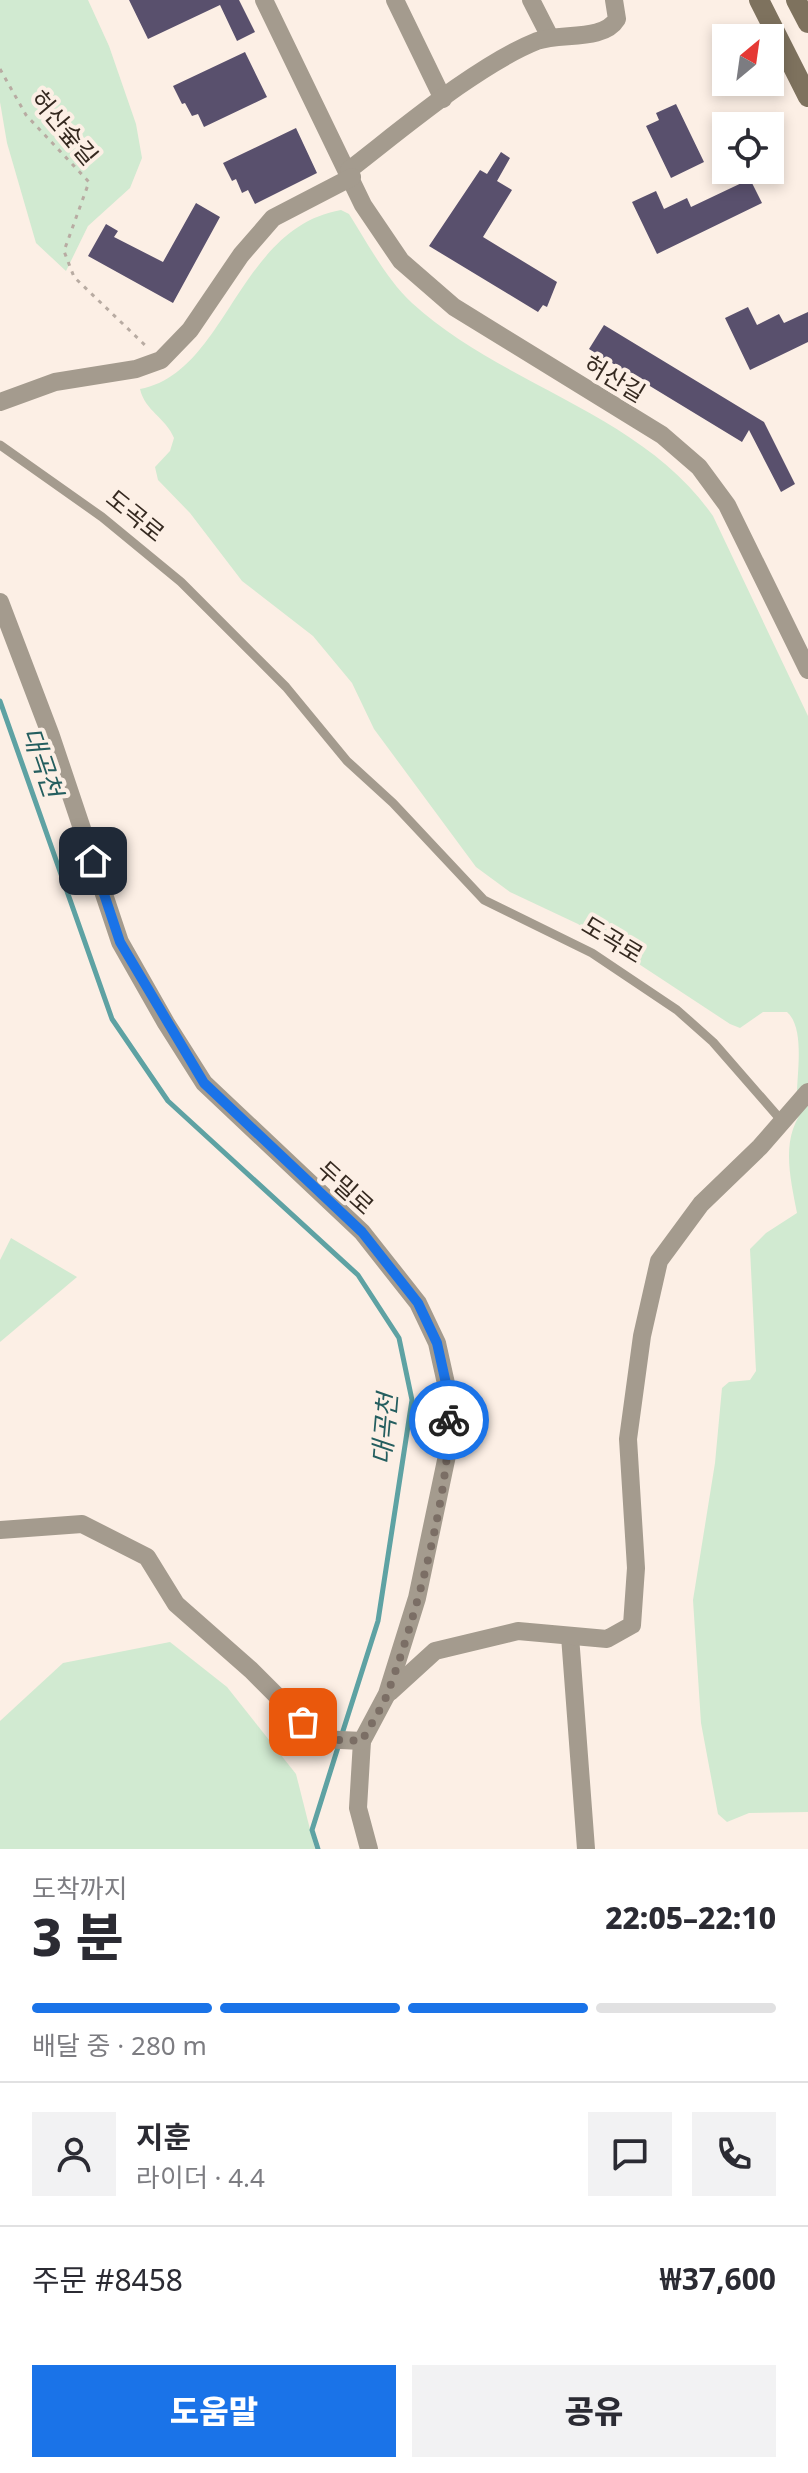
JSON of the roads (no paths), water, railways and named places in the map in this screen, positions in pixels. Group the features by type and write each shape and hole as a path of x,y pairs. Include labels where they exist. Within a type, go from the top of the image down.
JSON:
{"street":[{"name":"허산길","path":"264,0 363,205 388,245 432,291 484,328 662,435 699,467 733,515 808,670"},
{"path":"395,0 443,99"},
{"path":"531,0 550,37"},
{"path":"0,402 55,382 136,369 161,360 174,351 241,255 273,218 350,174 443,99 520,49 550,37 607,30 617,19 614,0"},
{"path":"759,0 808,97"},
{"path":"796,0 808,23"},
{"name":"두밀로","path":"0,602 51,736 120,942 166,1023 204,1083 362,1232 418,1303 437,1343 449,1397 449,1446 417,1598 387,1694 357,1741 358,1808 369,1849"},
{"path":"387,1694 435,1651 518,1631 607,1639 632,1625 636,1568 628,1439 642,1336 659,1261 701,1204 760,1147 808,1092"},
{"path":"0,1530 82,1524 147,1557 176,1604 251,1670 320,1739 357,1741"},
{"path":"570,1636 586,1849"}],"lane":[{"name":"도곡로","path":"0,445 102,517 181,582 286,687 347,761 393,803 484,900 592,953 677,1010 713,1042 752,1091 781,1120"}],"waterway":[{"name":"대곡천","path":"0,701 112,1019 168,1101 358,1275 399,1338 412,1400 378,1621 342,1734"},
{"name":"대곡천","path":"318,1849 312,1830 339,1744"}]}
